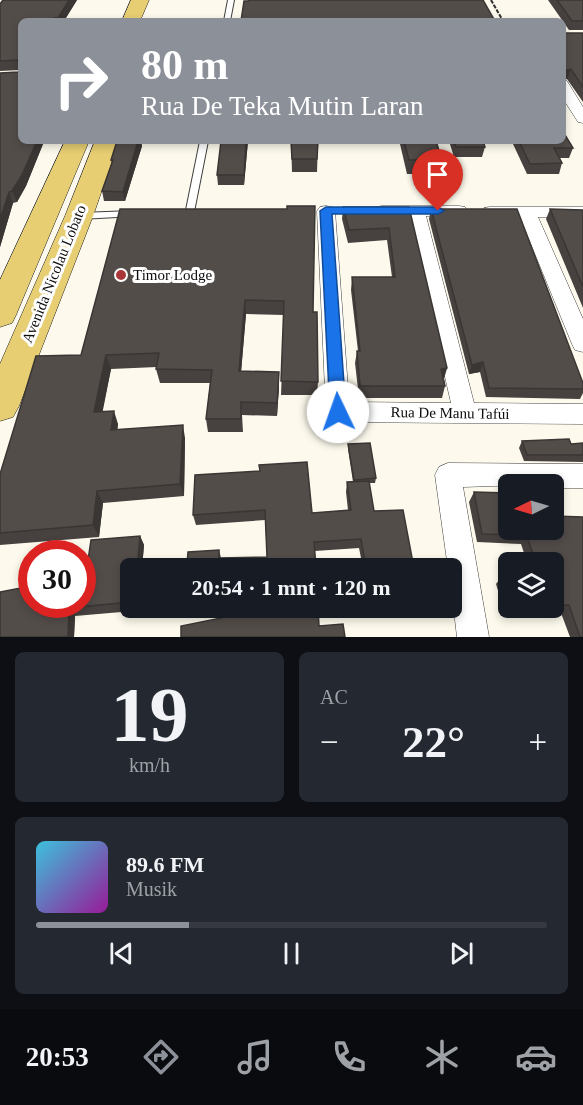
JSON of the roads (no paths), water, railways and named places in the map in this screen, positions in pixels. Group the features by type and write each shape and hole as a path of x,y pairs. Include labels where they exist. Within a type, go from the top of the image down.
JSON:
{"main road":[{"path":"131,18 140,0"},
{"name":"Avenida Nicolau Lobato","path":"0,315 6,288 76,144"},
{"name":"Avenida Nicolau Lobato","path":"0,406 79,216 106,144"}],"street":[{"path":"566,91 583,119"},
{"path":"303,211 583,212"},
{"name":"Rua De Manu Tafúi","path":"345,211 338,412 583,414"},
{"path":"416,211 465,413"},
{"path":"190,212 212,212"},
{"path":"527,212 583,344"},
{"path":"473,637 448,475 583,476"}],"lane":[{"path":"228,18 231,0"},
{"path":"168,213 190,212 203,144"},
{"path":"79,216 145,214"}],"place":[{"name":"Timor Lodge","path":"121,275"}]}
